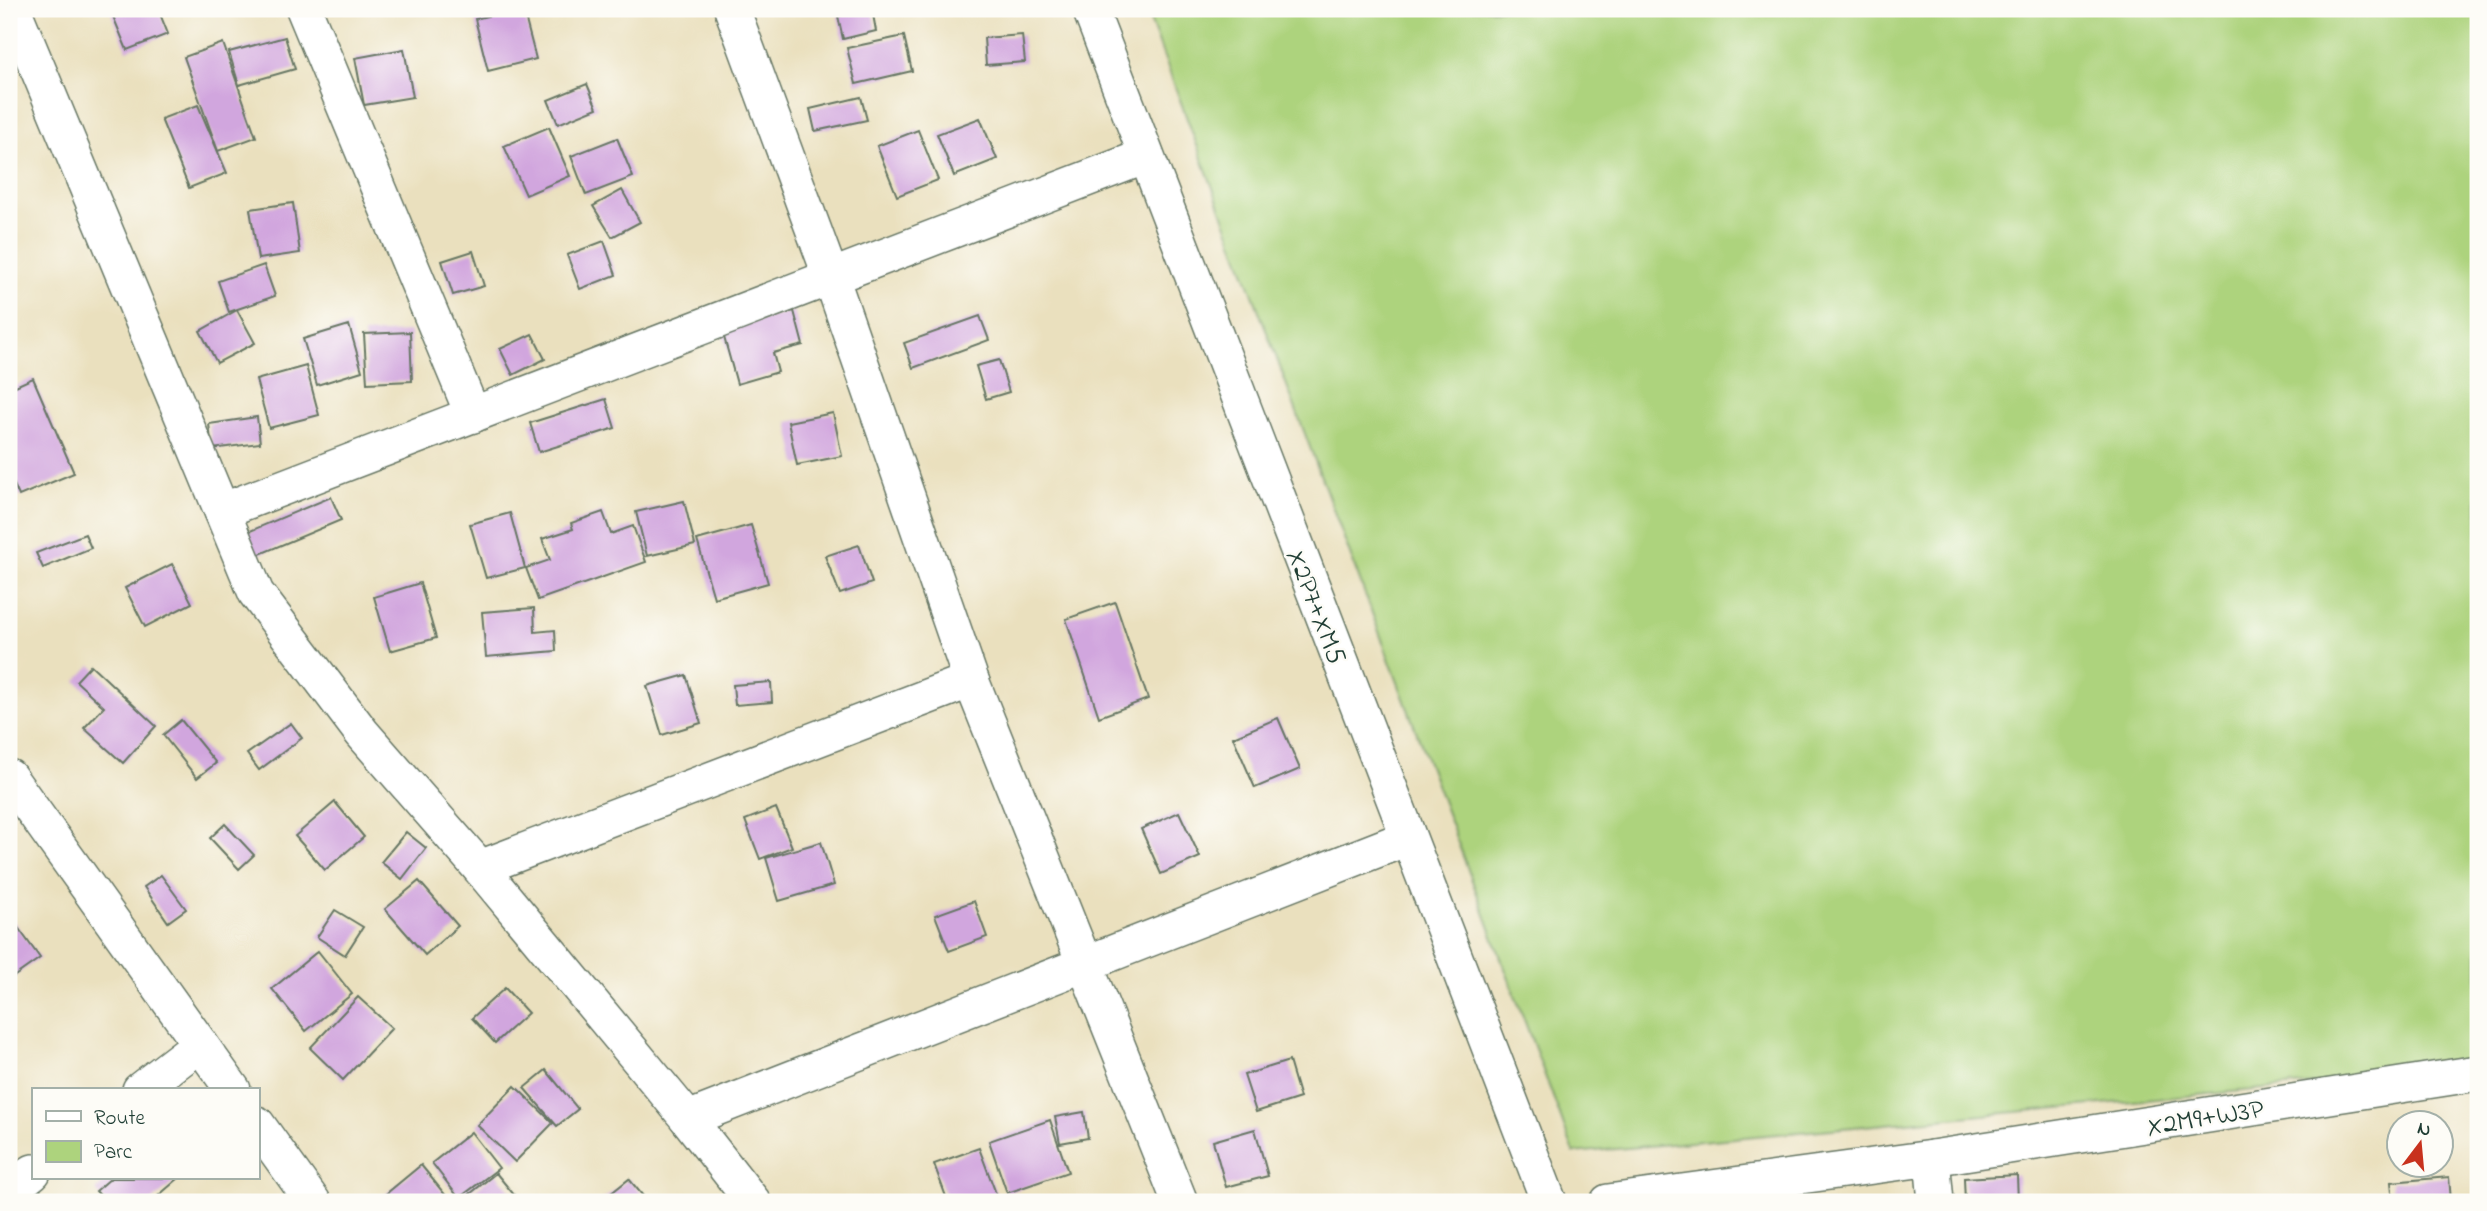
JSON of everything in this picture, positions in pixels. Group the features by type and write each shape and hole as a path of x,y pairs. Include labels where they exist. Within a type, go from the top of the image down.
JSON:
{"street":[{"path":"13,9 256,593 362,733 480,868 688,1119 753,1202"},
{"path":"304,9 473,415"},
{"path":"732,9 831,277 971,681 1180,1202"},
{"name":"X2P7+XM5","path":"1090,9 1549,1202"},
{"path":"222,511 1146,156"},
{"path":"480,868 971,681"},
{"path":"9,777 232,1088"},
{"path":"688,1119 1407,838"},
{"path":"143,1088 200,1044"},
{"name":"X2M9+W3P","path":"1608,1202 1932,1158 2478,1073"},
{"path":"259,1127 313,1202"},
{"path":"1932,1158 1936,1202"},
{"path":"9,1191 32,1173"}],"green space":[{"path":"1146,9 2478,9 2478,1069 1574,1153"}],"building":[{"path":"110,9 158,9 168,34 127,50"},
{"path":"523,9 536,59 488,71 475,19"},
{"path":"872,9 876,31 843,39 838,16"},
{"path":"1022,35 1025,62 986,65 984,38"},
{"path":"904,36 912,71 856,84 847,48"},
{"path":"285,37 295,69 239,85 229,52"},
{"path":"223,43 256,137 218,151 184,57"},
{"path":"404,49 413,97 364,105 355,58"},
{"path":"587,84 597,108 558,124 548,100"},
{"path":"861,97 867,120 815,131 810,109"},
{"path":"198,105 227,173 189,188 161,119"},
{"path":"980,118 997,159 954,176 937,134"},
{"path":"549,127 570,176 526,195 504,146"},
{"path":"918,130 938,180 897,196 877,146"},
{"path":"617,138 633,177 586,195 571,156"},
{"path":"622,190 640,222 612,237 593,206"},
{"path":"293,203 300,253 258,259 250,209"},
{"path":"604,241 616,275 580,289 567,255"},
{"path":"473,251 484,286 453,295 442,261"},
{"path":"264,265 275,296 229,312 218,281"},
{"path":"237,310 255,343 217,363 200,331"},
{"path":"794,311 803,345 773,353 778,372 737,384 722,330"},
{"path":"980,316 989,340 913,368 904,343"},
{"path":"349,325 362,371 317,385 303,339"},
{"path":"410,332 412,381 367,383 364,334"},
{"path":"532,334 545,359 513,375 500,349"},
{"path":"999,360 1009,392 986,399 976,366"},
{"path":"306,366 319,415 269,428 256,380"},
{"path":"33,378 74,473 19,496 9,473 9,389"},
{"path":"606,399 615,428 539,452 530,423"},
{"path":"833,413 842,456 797,465 788,422"},
{"path":"257,417 260,443 212,449 209,424"},
{"path":"331,497 341,520 253,557 243,534"},
{"path":"684,501 695,545 647,556 636,512"},
{"path":"603,512 611,534 633,526 646,562 538,600 526,568 550,560 542,539 573,529 571,523"},
{"path":"510,513 525,568 486,578 470,524"},
{"path":"751,525 768,583 714,598 697,540"},
{"path":"85,534 91,548 43,568 36,553"},
{"path":"859,545 872,583 840,594 825,556"},
{"path":"172,564 192,603 145,627 125,588"},
{"path":"420,583 436,638 390,651 374,597"},
{"path":"1115,602 1148,699 1099,717 1066,619"},
{"path":"534,608 535,632 555,630 556,651 486,657 482,612"},
{"path":"91,665 156,726 123,763 84,728 104,707 76,681"},
{"path":"686,675 701,723 662,735 647,686"},
{"path":"771,682 772,702 735,705 733,685"},
{"path":"1278,718 1300,769 1255,788 1233,737"},
{"path":"181,720 216,763 197,778 163,735"},
{"path":"291,723 302,738 259,770 247,754"},
{"path":"335,802 364,837 325,870 295,836"},
{"path":"776,808 792,847 760,859 745,820"},
{"path":"1179,812 1200,857 1161,874 1141,829"},
{"path":"225,824 254,855 239,869 210,838"},
{"path":"406,832 426,848 402,879 381,862"},
{"path":"821,842 834,885 779,901 766,858"},
{"path":"161,875 186,909 168,922 144,887"},
{"path":"419,881 458,926 425,955 385,909"},
{"path":"974,901 987,937 949,951 935,915"},
{"path":"335,910 363,927 345,955 317,937"},
{"path":"9,915 40,958 9,980"},
{"path":"318,951 352,994 306,1031 272,989"},
{"path":"505,988 528,1013 495,1043 472,1018"},
{"path":"358,997 392,1028 343,1080 310,1048"},
{"path":"1289,1061 1300,1098 1256,1112 1244,1075"},
{"path":"546,1070 578,1109 557,1126 524,1088"},
{"path":"515,1086 553,1123 515,1162 477,1125"},
{"path":"1084,1112 1088,1138 1060,1143 1055,1117"},
{"path":"1050,1120 1068,1172 1007,1193 989,1141"},
{"path":"1255,1129 1268,1176 1226,1187 1213,1141"},
{"path":"471,1132 499,1168 459,1198 432,1163"},
{"path":"979,1148 998,1199 989,1202 948,1202 934,1164"},
{"path":"421,1165 451,1202 384,1202 381,1198"},
{"path":"496,1173 520,1202 460,1202"},
{"path":"2017,1175 2018,1202 1965,1202 1964,1178"},
{"path":"629,1179 648,1202 600,1202"},
{"path":"109,1180 177,1180 151,1202 106,1202 96,1191"},
{"path":"2449,1180 2451,1201 2393,1202 2391,1182"}]}
